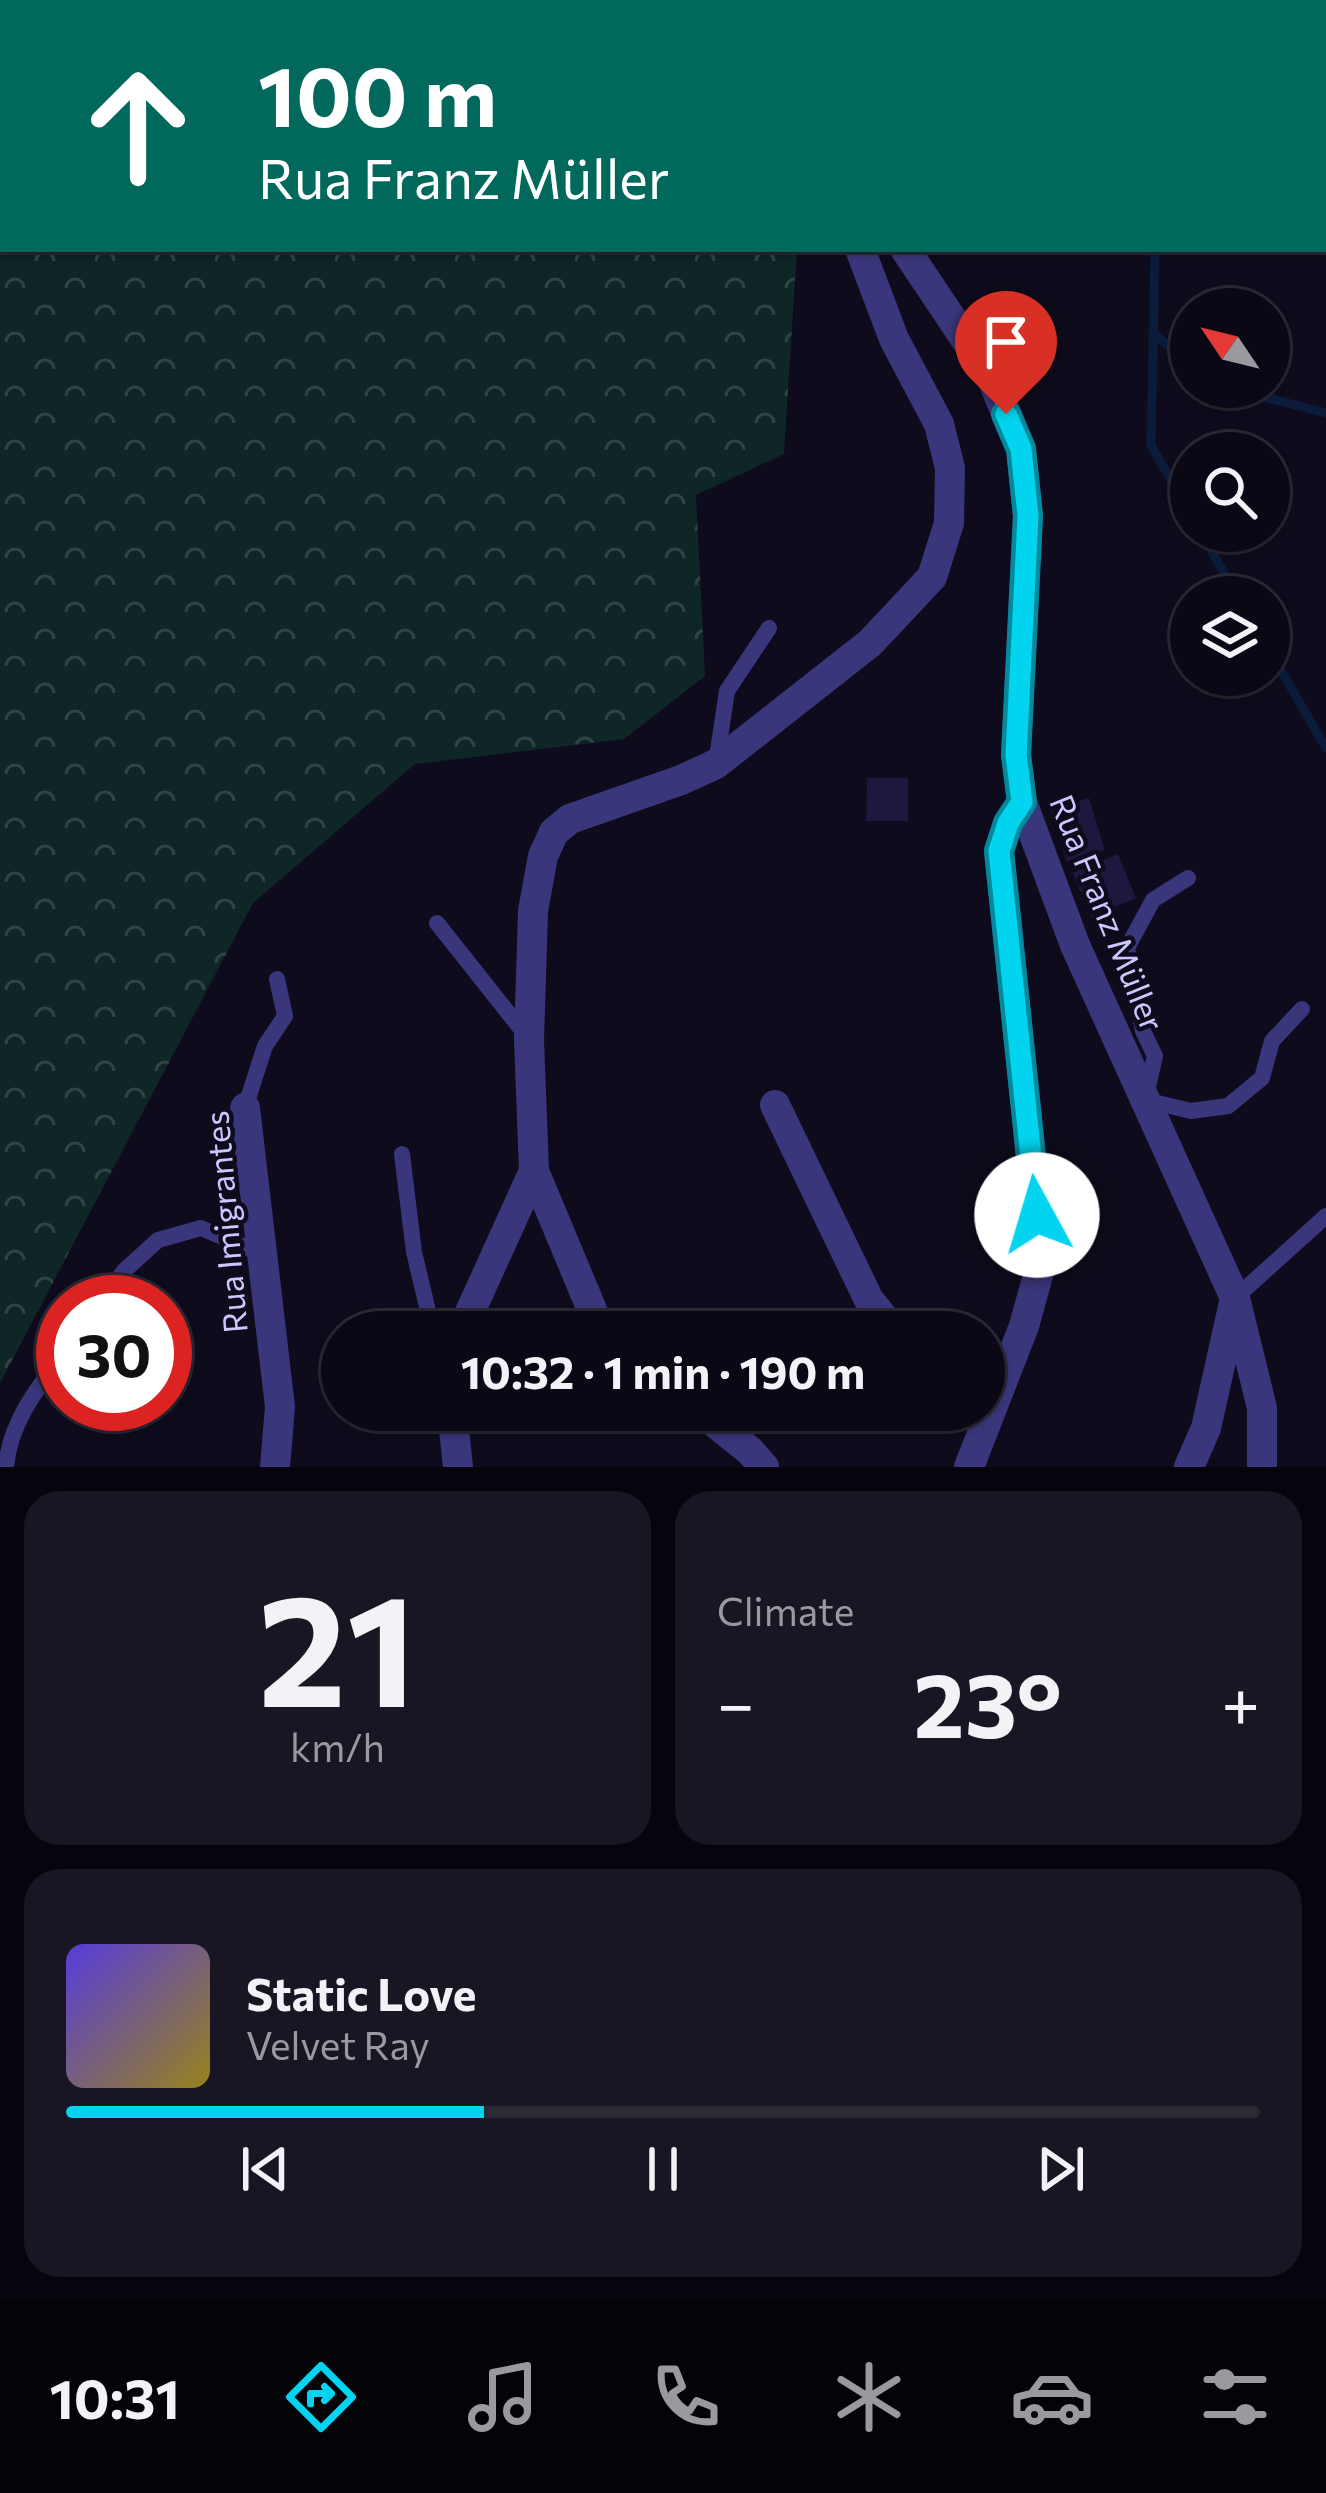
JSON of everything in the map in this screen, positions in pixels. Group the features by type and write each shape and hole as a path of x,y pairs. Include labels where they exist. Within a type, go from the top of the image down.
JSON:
{"street":[{"path":"592,1311 534,1171 529,1040 533,911 543,856 554,832 570,819 716,764 870,643 932,577 949,523 950,468 939,424 894,339 861,252"},
{"name":"Rua Franz Müller","path":"907,252 992,379 1021,449 1028,516 1016,755 1022,802 1075,945 1235,1298 1262,1408 1262,1467"},
{"path":"1005,1367 1024,1326 1042,1261 999,851 1008,823 1022,802"},
{"path":"775,1105 878,1311"},
{"name":"Rua Imigrantes","path":"245,1108 280,1408 275,1467"},
{"path":"470,1311 534,1171"},
{"path":"1189,1467 1206,1427 1235,1298"},
{"path":"454,1431 458,1467"},
{"path":"725,1431 764,1467"},
{"path":"969,1467 980,1431"}],"lane":[{"path":"716,764 728,691 769,628"},
{"path":"1188,878 1153,901 1127,948 1144,1031 1155,1057 1145,1100 1191,1111 1228,1106 1262,1078 1272,1040 1302,1009"},
{"path":"437,923 529,1040"},
{"name":"Rua Imigrantes","path":"245,1108 265,1046 285,1016 277,979"},
{"path":"402,1154 413,1252 428,1311"},
{"path":"1235,1298 1326,1216"},
{"path":"121,1275 158,1240 202,1228 262,1254"},
{"path":"6,1467 25,1405 36,1390"}],"green space":[{"path":"0,252 797,252 784,454 696,495 705,676 624,739 415,764 253,903 57,1275 36,1275 36,1315 0,1383"}],"building":[{"path":"867,778 908,778 908,821 866,821"},
{"path":"1089,798 1105,850 1067,862 1051,809"},
{"path":"1118,854 1136,898 1091,917 1073,873"}],"waterway":[{"path":"1155,252 1151,445 1170,479"},
{"path":"1154,334 1170,347"},
{"path":"1290,404 1326,413"},
{"path":"1212,552 1226,576"},
{"path":"1290,686 1326,748"}],"route":[{"path":"1006,414 1021,449 1028,516 1016,755 1022,802 1008,823 999,851 1037,1215"}]}
